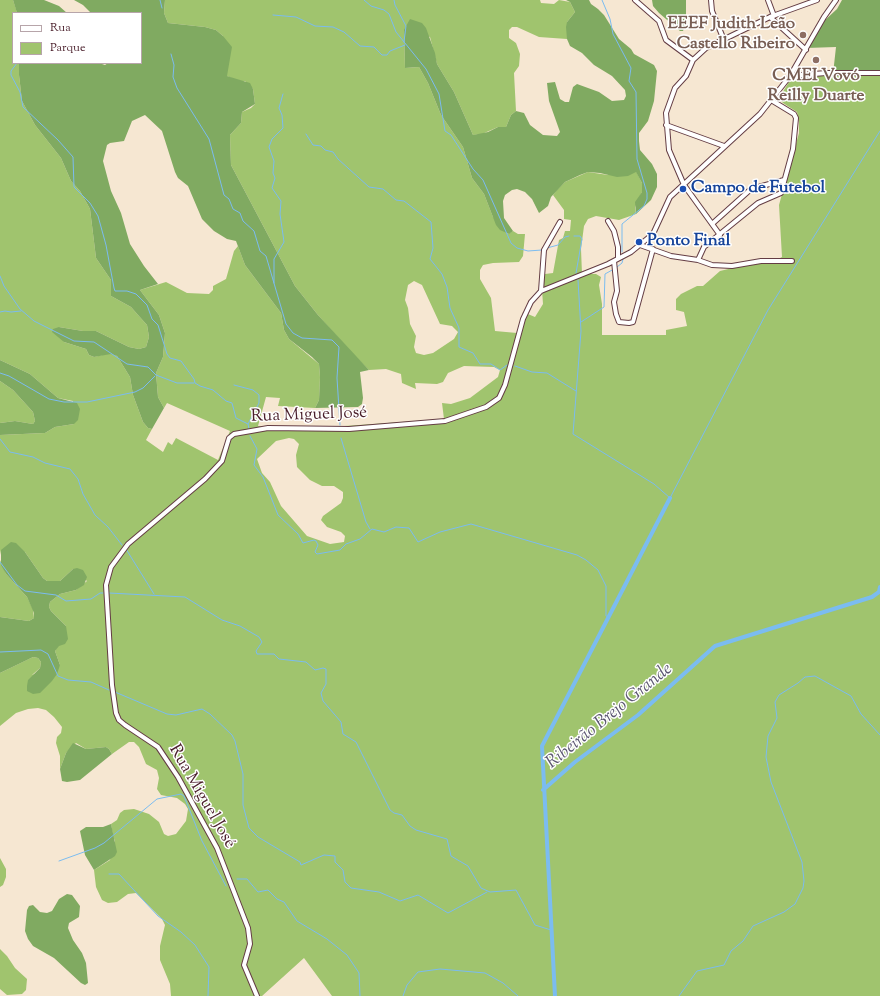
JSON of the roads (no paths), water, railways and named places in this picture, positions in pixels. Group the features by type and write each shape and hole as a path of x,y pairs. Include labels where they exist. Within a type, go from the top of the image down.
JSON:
{"street":[{"path":"635,0 659,21 666,40 693,60"},
{"path":"711,0 712,11 724,40"},
{"path":"768,0 772,16 806,50"},
{"path":"720,235 684,185 669,150 666,113 675,88 686,76 693,60 706,48 772,16 817,0"},
{"name":"Rua Miguel José","path":"257,996 244,965 250,944 248,928 217,848 178,777 158,747 125,725 119,720 116,713 112,685 106,585 111,567 128,544 205,479 222,461 229,438 234,434 268,428 349,429 445,421 486,407 499,398 506,385 527,310 531,302 541,291 616,259 640,245 653,234 670,197 760,114 790,76 824,17 836,0"},
{"path":"790,76 826,73 880,73"},
{"path":"698,260 704,247 758,203 781,193 793,149 796,118 794,114 771,100"},
{"path":"666,125 724,146"},
{"path":"712,224 751,189 784,180"},
{"path":"608,221 614,231 618,247 616,259 617,291 614,302 619,322 632,322 652,249"},
{"path":"541,291 544,250 560,222"},
{"path":"640,245 671,256 698,260 712,265 732,266 761,261 792,261"}],"waterway":[{"path":"160,0 162,8"},
{"path":"364,0 371,6 384,10 389,14 396,32 426,69 439,94 445,131 451,135 473,169 483,180 511,243 517,248 528,251 542,250"},
{"path":"394,0 406,26 404,42"},
{"path":"602,0 610,19 613,34 631,68 629,81 636,92 637,159 647,193 647,199 644,206 622,224 622,252"},
{"path":"273,15 296,17 315,26 333,27 344,32 360,46 374,47 382,55 387,55 390,51 405,45"},
{"path":"171,54 174,65 173,77 177,88 209,139 224,195 229,199 233,209 240,213 243,221 254,231 260,251 266,256 286,324 293,333 302,338 332,340 339,347 337,378 340,425"},
{"path":"16,64 11,71 11,75 20,92 23,107 58,140 73,157 74,187 90,203 98,216 106,245 115,291 127,291 136,294 147,305 152,319 158,325 167,354 170,358 181,361 194,379 195,383 213,390 226,401 232,403 236,418 248,424"},
{"path":"274,283 274,259 284,242 280,214 281,201 272,188 275,178 273,173 274,161 269,147 272,139 283,128 282,115 279,108 283,94"},
{"path":"578,280 581,331 573,434 654,484 670,498 768,310 880,131"},
{"path":"306,134 313,145 321,146 325,150 333,152 338,159 369,187 383,189 396,200 404,201 431,222 433,248 430,259 442,274 447,287 450,308 459,328 459,347 473,353 480,364 491,364 500,370 507,365"},
{"path":"547,248 558,245 565,237 569,236"},
{"path":"574,236 580,236 582,239 576,273"},
{"path":"617,267 622,263 623,259"},
{"path":"581,322 604,307 605,274 614,269"},
{"path":"0,276 4,286 20,309 34,321 74,341 94,342 127,364 148,367 156,375 177,383 194,383"},
{"path":"0,312 21,311"},
{"path":"515,366 532,372 547,373 576,391"},
{"path":"0,373 9,376 49,399 64,402 87,402 135,392 143,388 155,376"},
{"path":"234,385 253,390 259,395 259,403 248,424 249,429"},
{"path":"250,436 257,449 254,465 263,477 278,515 298,534 303,543 314,540 316,541 318,545 315,552 317,554 340,550 346,544 360,539 372,529 384,532 396,527 409,528 418,542 440,532 471,524 577,555 586,560 598,570 606,586 606,616 609,617"},
{"path":"341,438 366,522 370,529"},
{"path":"0,439 10,452 33,457 45,463 70,469 78,479 83,494 95,515 108,527 122,545"},
{"path":"555,996 542,746 670,498"},
{"path":"126,549 154,594"},
{"path":"0,562 17,585 25,591 56,595 66,601 91,599 100,593 103,593"},
{"name":"Ribeirão Brejo Grande","path":"543,790 575,762 638,715 715,646 872,597 879,592 880,587"},
{"path":"109,593 185,597 222,620 240,626 259,637 262,642 256,651 257,654 274,654 279,659 306,662 315,670 323,668 326,669 326,684 321,693 323,701 341,722 343,734 356,742 390,810 394,813 402,815 410,826 416,830 447,839 451,856 468,866 481,888 490,892 516,890 535,925 551,930"},
{"path":"0,652 41,650 48,654 58,676 68,680 91,682 109,690"},
{"path":"679,996 697,971 724,965 731,951 743,941 753,926 784,912 795,904 803,888 804,881 802,862 771,782 766,757 768,736 777,718 775,702 779,695 805,677 815,676 851,696 861,714 880,735"},
{"path":"115,692 167,714 176,715 202,709 210,714 232,735 235,741 243,774 243,805 249,828 258,837 300,862 301,865 324,855 335,856 335,862 343,870 345,882 351,888 379,892 400,901 418,895 448,913 487,892"},
{"path":"59,861 95,848 104,843 157,799 181,794 184,796 202,841 226,886"},
{"path":"109,874 119,874 158,916 181,932 195,945 209,967 208,996"},
{"path":"237,879 247,879 258,892 268,890 277,899 284,902 297,921 327,939 347,955 359,973 360,996"},
{"path":"403,996 407,985 418,972 440,969 485,973 503,983 518,996"}],"place":[{"name":"EEEF Judith Leão Castello Ribeiro","path":"803,35"},
{"name":"CMEI Vovó Reilly Duarte","path":"816,60"},
{"name":"Campo de Futebol","path":"683,189"},
{"name":"Ponto Final","path":"639,242"}]}
